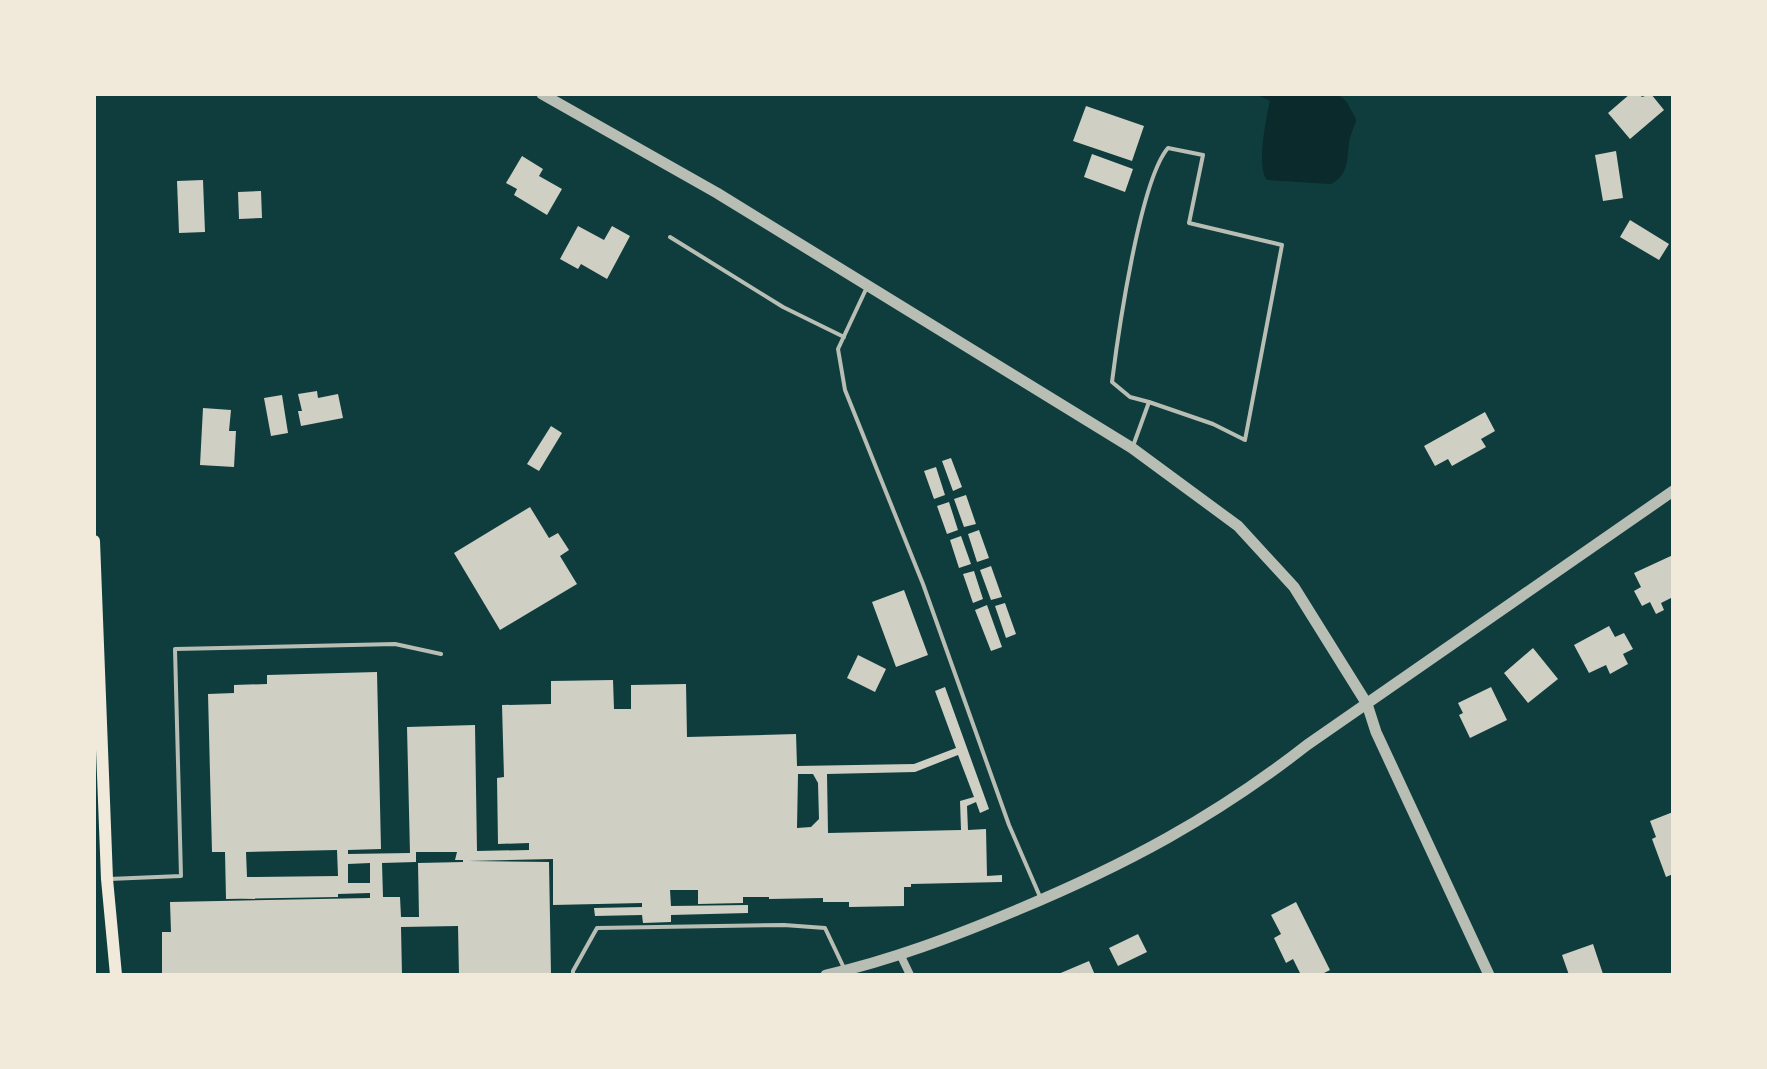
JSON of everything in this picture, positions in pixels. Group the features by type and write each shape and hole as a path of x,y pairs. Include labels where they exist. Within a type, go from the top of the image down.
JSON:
{"main road":[{"path":"94,541 99,805 116,975"}],"street":[{"path":"542,94 717,193 1132,448 1238,526 1294,587 1367,704 1376,732 1489,975"},
{"path":"826,975 963,933 1087,881 1169,839 1264,779 1307,745 1673,491"},
{"path":"900,954 910,975"}],"lane":[{"path":"1168,148 1203,155 1189,223 1282,245 1245,440 1213,424 1149,402 1130,397 1112,382 1141,224 1158,160 1168,148"},
{"path":"670,237 783,307 844,337"},
{"path":"868,285 838,349 845,390 923,584 1009,825 1042,900"},
{"path":"1132,448 1149,402"},
{"path":"107,879 181,876 175,649 395,644 441,654"},
{"path":"573,975 597,928 768,925 825,928 845,971"}],"water":[{"path":"1271,94 1337,94 1346,101 1356,121 1346,167 1338,179 1331,184 1267,180 1262,151"}],"building":[{"path":"1630,94 1642,97 1651,94 1664,110 1630,139 1608,113"},
{"path":"1086,106 1144,126 1132,161 1073,141"},
{"path":"1616,151 1623,198 1603,201 1595,155"},
{"path":"1092,154 1133,169 1125,192 1084,177"},
{"path":"522,156 543,169 539,176 562,189 547,215 514,195 517,189 506,183"},
{"path":"203,180 205,232 179,233 177,181"},
{"path":"261,191 262,218 239,219 238,192"},
{"path":"1630,220 1669,244 1659,260 1620,237"},
{"path":"578,226 604,240 612,226 630,236 607,279 581,264 578,269 560,259"},
{"path":"317,391 318,398 338,394 343,418 301,426 298,394"},
{"path":"282,395 288,433 271,436 264,398"},
{"path":"203,408 231,410 229,431 236,431 234,467 200,465"},
{"path":"1485,412 1495,431 1481,439 1486,447 1452,466 1448,459 1435,466 1424,446"},
{"path":"551,426 562,433 539,471 527,464"},
{"path":"951,458 962,487 953,491 942,461"},
{"path":"936,467 945,495 934,499 924,471"},
{"path":"966,495 976,524 964,527 954,499"},
{"path":"949,502 958,530 947,534 937,506"},
{"path":"530,507 549,538 558,533 569,550 560,556 577,584 500,630 454,553"},
{"path":"979,530 989,558 977,562 968,534"},
{"path":"961,536 971,564 959,568 950,540"},
{"path":"1673,555 1673,597 1661,603 1664,610 1656,614 1650,602 1642,606 1634,591 1641,587 1634,573"},
{"path":"991,566 1002,597 991,600 980,570"},
{"path":"974,571 983,599 973,603 963,574"},
{"path":"904,590 928,655 896,667 872,602"},
{"path":"1005,603 1016,634 1006,638 995,606"},
{"path":"987,605 1002,647 991,651 975,610"},
{"path":"1609,626 1615,637 1624,633 1633,649 1623,654 1628,664 1610,674 1606,665 1589,673 1574,645"},
{"path":"1533,648 1558,679 1528,703 1504,673"},
{"path":"858,655 886,669 875,692 847,678"},
{"path":"377,672 381,849 348,850 348,854 410,853 407,727 475,725 477,851 529,850 529,843 498,844 497,778 504,777 502,705 551,704 551,681 613,680 614,709 631,709 631,685 686,684 687,737 796,734 797,766 914,764 956,748 935,691 945,687 989,809 980,813 976,802 967,806 968,830 986,829 987,876 1002,875 1002,882 911,884 911,887 904,887 904,906 849,907 849,902 823,902 823,898 769,897 743,897 743,903 698,904 698,890 670,890 671,906 748,905 748,913 671,915 671,922 643,923 642,915 595,916 594,908 642,907 642,903 553,905 553,859 468,861 549,862 551,975 459,975 458,926 401,927 402,975 162,975 162,932 171,932 170,902 370,898 370,893 338,894 338,897 226,899 225,852 212,852 208,694 234,693 234,685 267,684 267,675","holes":["958,755 974,797 960,801 961,830 828,833 827,774 915,772","798,774 813,774 818,783 819,819 811,827 797,828","337,850 338,876 247,877 246,852","416,852 457,852 455,860 463,860 418,863 419,917 401,917 400,897 383,897 382,863 416,862","370,863 370,883 348,883 348,864"]},
{"path":"1491,687 1507,720 1470,738 1459,715 1463,713 1458,703"},
{"path":"1673,812 1673,874 1666,877 1652,839 1656,837 1650,821"},
{"path":"1296,902 1330,970 1320,975 1301,975 1293,959 1286,963 1274,938 1281,934 1271,915"},
{"path":"1138,934 1147,952 1118,966 1109,948"},
{"path":"1593,944 1603,974 1569,975 1562,955"},
{"path":"1089,961 1095,975 1056,975"}],"waterway":[{"path":"1261,94 1270,98"}]}
